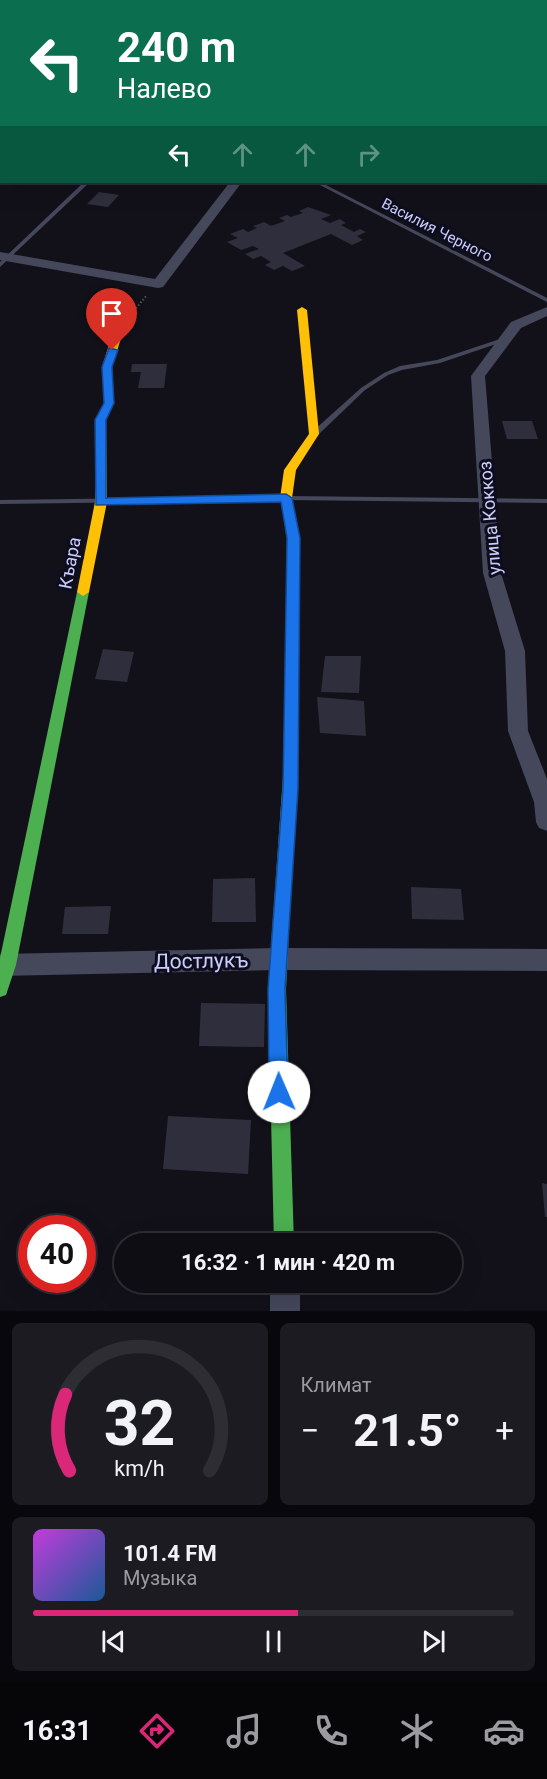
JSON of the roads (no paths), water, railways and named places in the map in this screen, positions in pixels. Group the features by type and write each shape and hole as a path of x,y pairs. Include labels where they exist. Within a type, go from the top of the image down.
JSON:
{"street":[{"path":"2,259 158,284 235,183"},
{"path":"284,1233 277,989 290,789 294,538 286,498 290,470 314,434 302,310"},
{"name":"улица Коккоз","path":"547,311 516,325 478,376 492,573 515,651 518,731 546,802 547,822"},
{"name":"Къара","path":"0,989 100,502 101,420 109,403 107,367 118,332"},
{"name":"Достлукъ","path":"4,965 280,959 547,960"},
{"path":"285,1293 285,1311"}],"lane":[{"path":"2,259 86,183"},
{"name":"Василия Черного","path":"319,183 547,300"},
{"path":"314,434 363,389 386,374 400,368 438,362 506,339"},
{"path":"0,502 286,498 547,501"}]}
